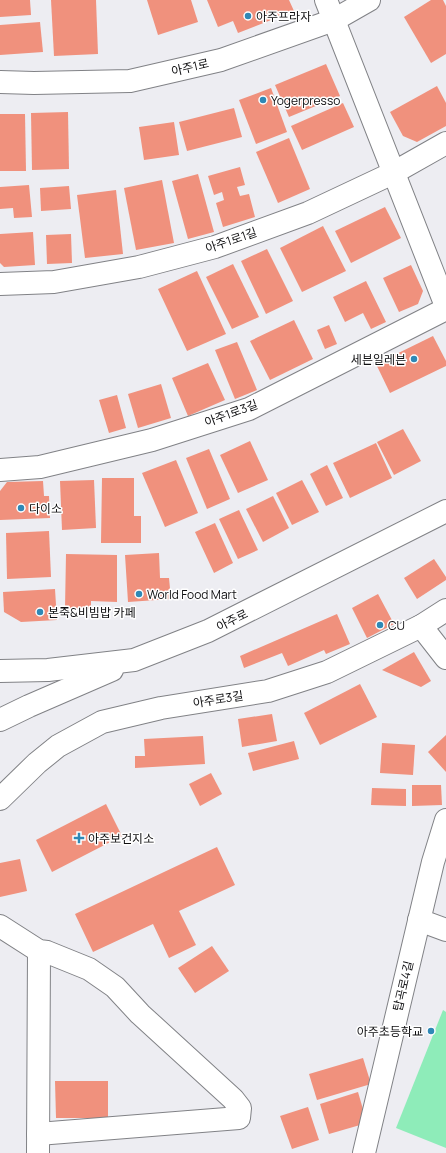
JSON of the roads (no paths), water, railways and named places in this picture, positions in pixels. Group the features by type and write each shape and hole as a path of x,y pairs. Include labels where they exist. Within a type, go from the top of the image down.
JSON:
{"street":[{"path":"326,0 446,308"},
{"name":"아주1로","path":"0,82 34,83 130,81 221,60 334,20 369,0"},
{"name":"아주1로1길","path":"0,284 62,281 139,267 215,247 308,213 393,173 446,143"},
{"name":"아주1로3길","path":"0,470 40,467 152,440 249,409 446,308"},
{"name":"아주로","path":"0,671 48,670 134,660 208,631 446,511"},
{"name":"아주로3길","path":"0,799 58,746 102,722 161,708 268,691 327,672 422,626 446,610"},
{"path":"422,626 446,658"},
{"path":"0,720 134,660"},
{"name":"탑곡로4길","path":"364,1153 433,862 446,820"},
{"path":"419,920 446,930"},
{"path":"0,926 39,951 47,952 90,968 115,987 140,1014 233,1099 240,1108 239,1118 38,1143 39,951"}],"place":[{"name":"아주프라자","path":"248,16"},
{"name":"Yogerpresso","path":"263,100"},
{"name":"세븐일레븐","path":"414,359"},
{"name":"다이소","path":"21,508"},
{"name":"World Food Mart","path":"139,594"},
{"name":"본죽&비빔밥 카페","path":"40,612"},
{"name":"CU","path":"380,625"},
{"name":"아주보건지소","path":"79,838"},
{"name":"아주초등학교","path":"431,1031"}]}
